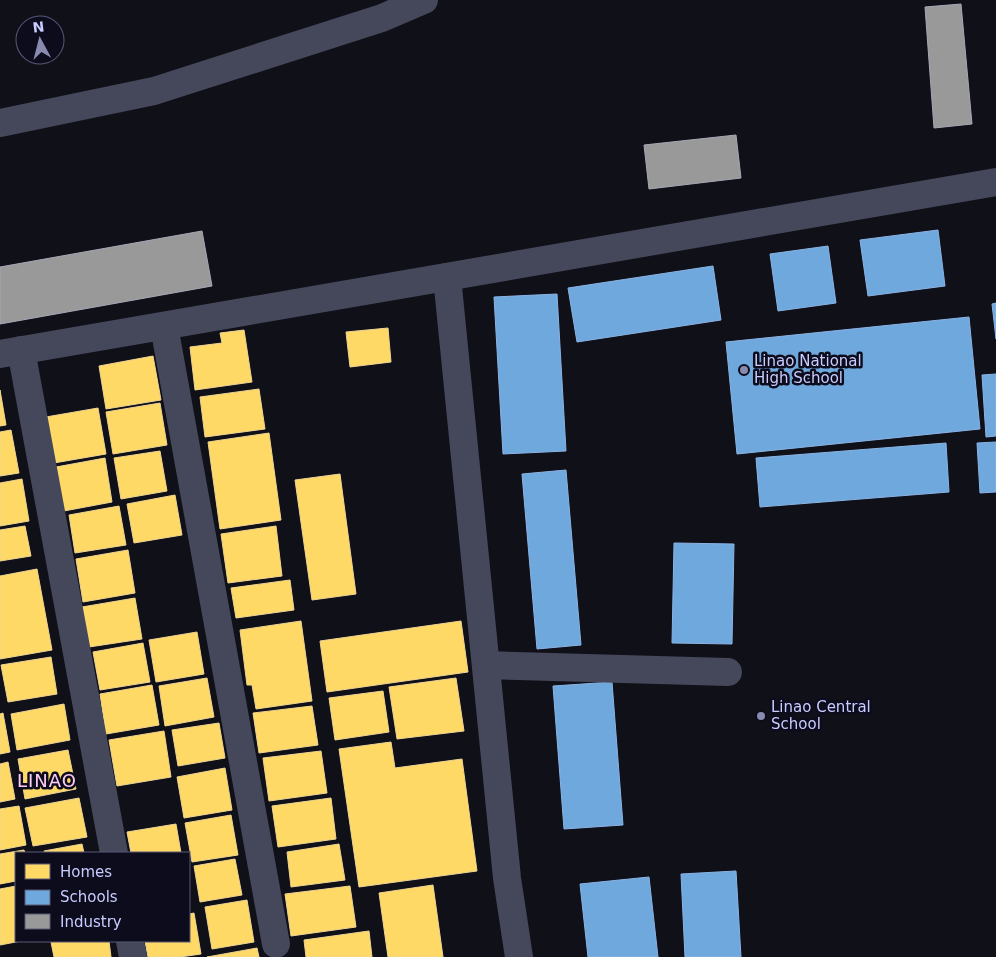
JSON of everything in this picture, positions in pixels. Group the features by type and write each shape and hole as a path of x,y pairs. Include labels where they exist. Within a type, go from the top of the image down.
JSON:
{"street":[{"path":"0,123 154,91 382,18 424,0"},
{"path":"114,852 11,352 996,182"},
{"path":"448,277 507,878 519,957"},
{"path":"164,326 276,944"},
{"path":"486,665 728,672"},
{"path":"130,942 133,957"}],"building: Homes":[{"path":"388,328 391,362 350,367 346,332"},
{"path":"244,330 252,382 195,390 190,347 222,343 220,333"},
{"path":"153,356 161,400 106,409 99,366"},
{"path":"259,389 265,429 205,437 200,397"},
{"path":"0,390 6,425 0,426"},
{"path":"160,403 167,445 113,454 106,412"},
{"path":"98,408 106,454 48,464 40,418"},
{"path":"11,430 19,473 0,476 0,432"},
{"path":"269,433 281,520 220,529 208,442"},
{"path":"160,451 167,491 121,499 114,458"},
{"path":"105,458 112,502 64,511 56,467"},
{"path":"340,474 356,594 312,600 295,480"},
{"path":"22,479 29,521 0,526 0,483"},
{"path":"175,495 182,535 134,543 127,504"},
{"path":"119,506 126,545 75,553 69,515"},
{"path":"25,526 31,556 0,561 0,530"},
{"path":"276,526 282,576 228,583 221,534"},
{"path":"128,550 135,593 83,602 76,559"},
{"path":"37,569 52,650 0,659 0,576"},
{"path":"290,580 294,610 236,618 231,588"},
{"path":"135,598 142,639 89,647 82,607"},
{"path":"301,621 312,701 256,709 252,685 247,685 240,630"},
{"path":"461,621 468,672 327,692 320,641"},
{"path":"197,632 204,674 156,682 149,640"},
{"path":"143,643 150,682 100,690 93,652"},
{"path":"51,657 57,694 8,702 1,665"},
{"path":"207,678 214,717 165,726 159,686"},
{"path":"456,678 464,731 397,739 389,687"},
{"path":"152,685 159,725 106,734 100,694"},
{"path":"383,691 389,732 335,740 329,698"},
{"path":"64,704 70,740 17,750 11,714"},
{"path":"312,706 318,745 259,753 253,713"},
{"path":"3,713 10,752 0,754 0,714"},
{"path":"219,723 225,758 178,766 172,730"},
{"path":"164,731 171,777 117,786 109,740"},
{"path":"391,742 395,768 462,759 477,871 359,887 339,749"},
{"path":"68,750 76,789 25,799 18,759"},
{"path":"321,751 327,793 269,801 263,758"},
{"path":"8,762 15,799 0,802 0,764"},
{"path":"225,768 232,810 184,818 177,777"},
{"path":"79,798 87,837 33,846 25,808"},
{"path":"331,798 336,839 278,847 272,806"},
{"path":"19,806 26,845 0,850 0,809"},
{"path":"231,815 238,855 192,862 185,823"},
{"path":"176,824 181,852 131,852 127,832"},
{"path":"82,844 84,852 44,852"},
{"path":"339,844 345,880 291,887 287,852"},
{"path":"24,850 25,852 15,852 15,881 0,884 0,854"},
{"path":"235,859 242,895 200,902 194,866"},
{"path":"433,885 443,957 388,957 379,893"},
{"path":"15,886 16,942 0,945 0,889"},
{"path":"350,886 356,927 291,936 285,894"},
{"path":"247,900 254,942 212,949 205,907"},
{"path":"194,913 201,954 180,957 148,957 145,942 190,942 190,914"},
{"path":"369,931 372,957 306,957 304,940"},
{"path":"51,942 109,942 111,957 54,957"},
{"path":"257,948 259,957 207,957"}],"building: Schools":[{"path":"938,230 945,286 868,296 860,240"},
{"path":"828,246 836,303 778,311 770,254"},
{"path":"713,266 721,320 577,342 568,288"},
{"path":"557,294 566,451 503,454 494,297"},
{"path":"996,303 996,339 992,304"},
{"path":"969,317 980,429 737,454 726,342"},
{"path":"996,374 996,436 986,437 982,375"},
{"path":"996,442 996,492 980,493 977,443"},
{"path":"946,443 949,492 760,507 756,458"},
{"path":"566,470 581,645 537,649 522,474"},
{"path":"674,543 734,544 732,644 672,643"},
{"path":"612,682 623,825 564,829 553,686"},
{"path":"736,871 741,957 685,957 681,874"},
{"path":"649,877 658,957 588,957 580,884"}],"building: Industry":[{"path":"961,4 972,124 934,128 925,7"},
{"path":"736,135 741,178 649,189 644,145"},
{"path":"202,231 212,286 0,324 0,267"}],"place":[{"name":"Linao National High School","path":"744,370"},
{"name":"Linao Central School","path":"761,716"}],"district":[{"name":"LINAO","path":"47,780"}]}
